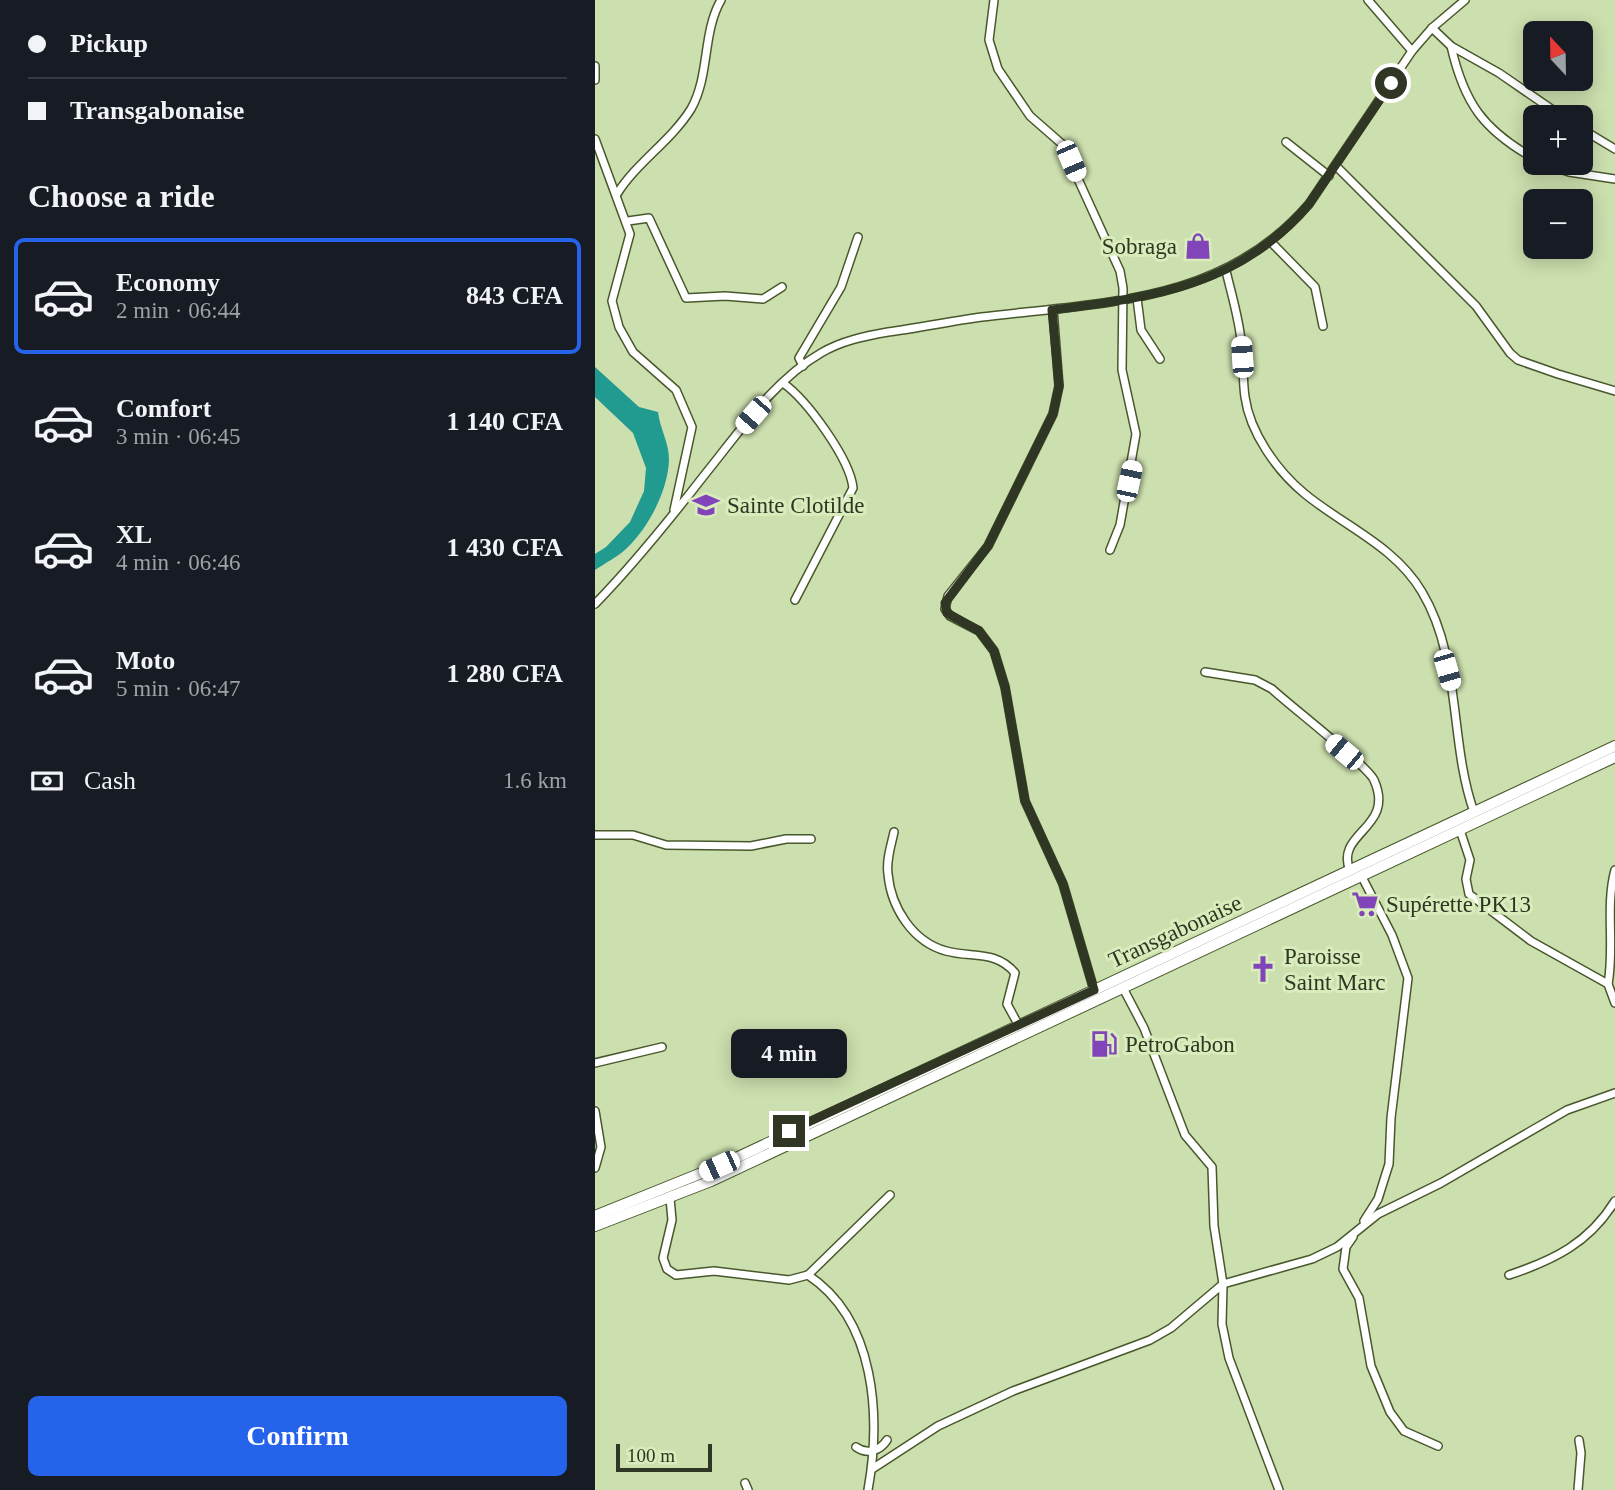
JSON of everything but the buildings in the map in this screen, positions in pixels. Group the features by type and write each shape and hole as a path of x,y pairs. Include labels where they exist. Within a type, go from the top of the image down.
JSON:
{"highway":[{"name":"Transgabonaise","path":"595,1216 695,1177 1615,746"},
{"name":"Transgabonaise","path":"595,1226 670,1198 1615,757"}],"street":[{"path":"617,194 627,177 692,107 704,67 711,24 721,0"},
{"path":"994,0 989,40 998,69 1030,116 1062,144 1120,271 1123,300 1122,370 1136,434 1121,525 1110,550"},
{"path":"1368,0 1412,51"},
{"path":"595,604 674,514 738,432 783,383 828,349 868,336 980,317 1137,298 1181,288 1226,271 1271,242 1295,222 1329,176 1412,51 1465,0"},
{"path":"1432,29 1451,46 1499,73 1546,105"},
{"path":"1451,46 1459,82 1481,116 1496,135 1523,152"},
{"path":"595,66 595,80"},
{"path":"1593,136 1615,149"},
{"path":"595,138 631,234 612,300 619,327 633,352 676,390 692,428 674,514"},
{"path":"1286,142 1329,176"},
{"path":"1336,166 1476,306 1518,360 1615,391"},
{"path":"1589,175 1615,179"},
{"path":"628,221 649,218 686,299 725,296 763,299 782,286"},
{"path":"803,366 799,358 841,287 858,237"},
{"path":"1271,242 1315,287 1323,326"},
{"path":"1226,271 1241,335 1245,397 1249,415 1263,444 1281,470 1305,494 1373,540 1415,580 1424,594 1437,629 1452,688 1460,733 1460,768 1474,812"},
{"path":"1137,298 1141,330 1160,359"},
{"path":"1052,310 1059,386 1053,414 988,546 948,596 945,609 950,616 979,631 994,651 1005,687 1025,801 1063,884 1094,990"},
{"path":"783,383 798,396 848,467 853,488 795,600"},
{"path":"1205,672 1255,680 1272,688 1373,777 1378,803 1376,816 1348,847 1345,855 1349,871"},
{"path":"1460,830 1470,860 1466,879 1469,894 1531,941 1608,984"},
{"path":"894,832 888,875 908,926 914,935 946,951 986,955 1008,964 1015,973 1007,1004 1019,1026"},
{"path":"595,835 633,835 666,845 751,846 786,839 811,839"},
{"path":"1615,870 1612,906 1614,963 1608,984 1615,1003"},
{"path":"1362,877 1399,951 1408,978 1402,1045 1391,1118 1389,1164 1378,1199 1346,1247 1343,1269 1359,1298 1371,1366 1396,1422 1404,1431 1438,1446"},
{"path":"1123,988 1144,1028 1185,1135 1212,1167 1215,1226 1223,1284 1222,1324 1229,1358 1279,1490"},
{"path":"595,1063 662,1047"},
{"path":"872,1469 938,1426 1013,1391 1150,1340 1171,1328 1223,1284 1312,1259 1337,1247 1378,1214 1441,1183 1567,1110 1615,1093"},
{"path":"595,1111 601,1147 595,1168"},
{"path":"670,1198 672,1220 663,1258 667,1269 676,1275 714,1271 789,1280 808,1275 890,1195"},
{"path":"1509,1275 1554,1259 1575,1247 1615,1201"},
{"path":"808,1275 824,1285 836,1300 869,1367 873,1385 873,1451 868,1490"},
{"path":"856,1447 873,1451 887,1440"},
{"path":"1578,1490 1581,1453 1579,1440"}],"water":[{"path":"595,367 639,407 658,412 669,460 661,495 643,530 623,551 595,570 595,554 606,547 630,522 644,491 646,468 633,433 595,397"}],"place":[{"name":"Sobraga","path":"1198,246"},
{"name":"Sainte Clotilde","path":"706,505"},
{"name":"Supérette PK13","path":"1365,904"},
{"name":"Paroisse Saint Marc","path":"1263,969"},
{"name":"PetroGabon","path":"1104,1044"}],"route":[{"path":"789,1131 1094,990 1063,884 1025,801 1005,687 994,651 979,631 950,616 945,609 945,603 988,546 1007,502 1053,414 1059,386 1052,310 1137,298 1181,288 1226,271 1251,256 1295,222 1391,83"}]}
